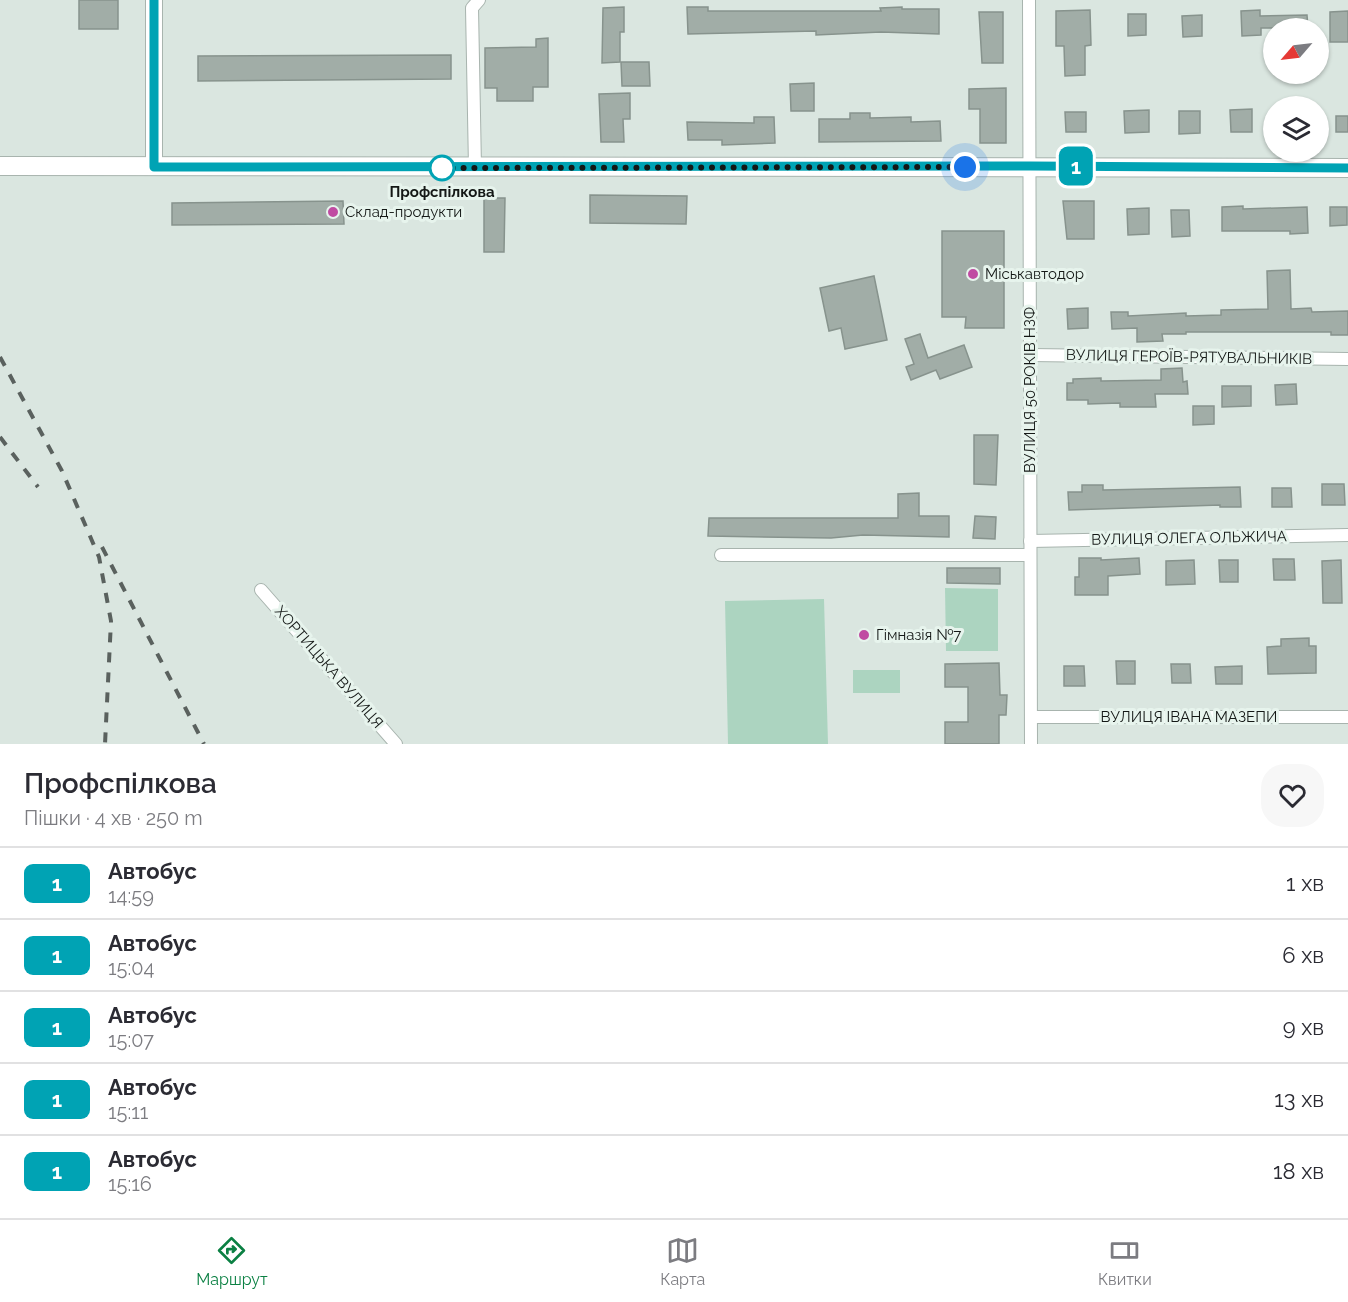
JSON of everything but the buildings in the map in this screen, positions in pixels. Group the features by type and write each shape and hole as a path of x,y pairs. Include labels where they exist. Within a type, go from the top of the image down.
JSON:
{"main road":[{"path":"0,166 1348,168"}],"street":[{"path":"154,0 154,167"},
{"path":"475,168 472,8 479,0"},
{"name":"ВУЛИЦЯ 50 РОКІВ НЗФ","path":"1029,0 1031,744"},
{"name":"ВУЛИЦЯ ГЕРОЇВ-РЯТУВАЛЬНИКІВ","path":"1030,355 1348,359"},
{"name":"ВУЛИЦЯ ОЛЕГА ОЛЬЖИЧА","path":"1030,541 1348,535"},
{"path":"721,555 1030,555"},
{"name":"ХОРТИЦЬКА ВУЛИЦЯ","path":"261,590 396,744"},
{"name":"ВУЛИЦЯ ІВАНА МАЗЕПИ","path":"1030,717 1348,717"}],"green space":[{"path":"945,588 998,589 998,651 946,651"},
{"path":"824,599 828,744 728,744 725,601"},
{"path":"853,670 900,670 900,693 853,693"}],"railway":[{"path":"0,357 62,471 99,557 111,621 105,744"},
{"path":"0,437 38,487"},
{"path":"102,547 204,744"}],"bus line":[{"name":"1","path":"154,0 154,167 1348,168"}],"place":[{"name":"Профспілкова","path":"442,168"},
{"name":"Склад-продукти","path":"333,212"},
{"name":"Міськавтодор","path":"973,274"},
{"name":"Гімназія №7","path":"864,635"}],"route":[{"path":"442,168 965,167"}]}
